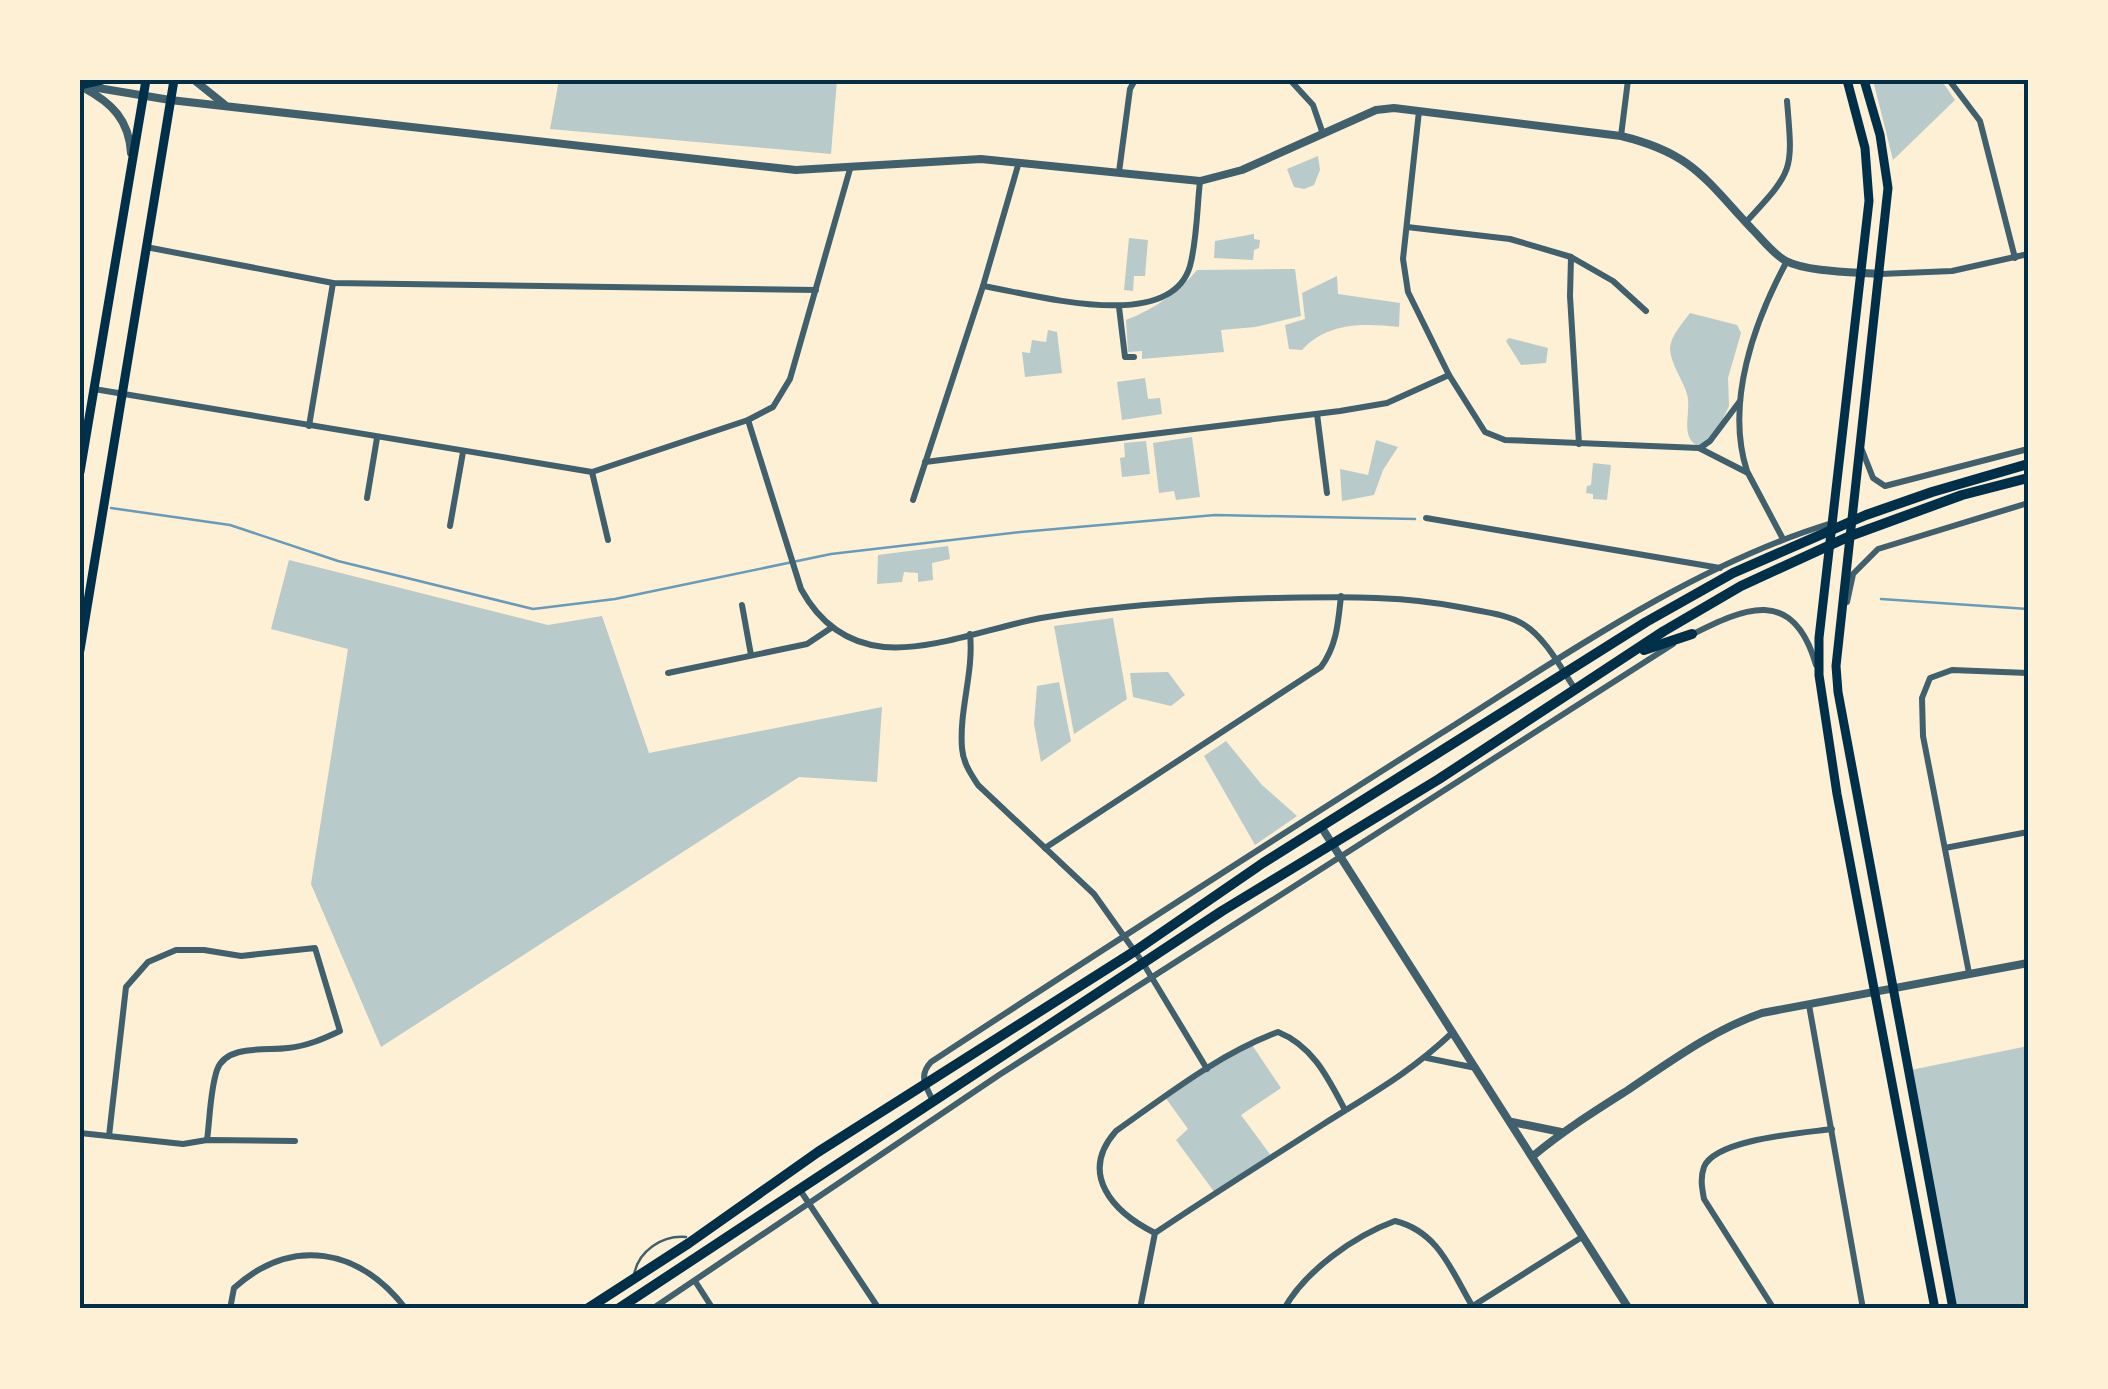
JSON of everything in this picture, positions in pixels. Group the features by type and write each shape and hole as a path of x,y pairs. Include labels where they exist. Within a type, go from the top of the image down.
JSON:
{"highway":[{"path":"587,1309 690,1243 818,1152 1135,951 1564,672 1642,617 1832,527 2028,464"},
{"path":"618,1309 1143,962 1438,780 1607,667 1742,586 1850,536 1962,495 2028,478"},
{"path":"1607,667 1652,646 1692,634"}],"main road":[{"path":"80,85 102,80"},
{"path":"80,472 146,80"},
{"path":"80,650 174,80"},
{"path":"1847,80 1866,148 1870,182 1819,638 1819,675 1837,794 1935,1309"},
{"path":"1864,80 1887,176 1880,274 1836,646 1838,683 1953,1309"}],"street":[{"path":"194,80 228,106"},
{"path":"1118,172 1130,89 1135,80"},
{"path":"1290,80 1313,105 1323,134"},
{"path":"1621,136 1628,80"},
{"path":"1949,80 1980,122 2015,258"},
{"path":"80,85 170,100 775,168 850,169 952,158 1019,161 1200,181 1242,170 1376,110 1419,111 1621,136 1676,154 1708,178 1786,262 1862,273 1929,274 2028,254"},
{"path":"80,85 110,104 123,120 130,138 132,164"},
{"path":"1746,222 1783,182 1790,163 1788,101"},
{"path":"1419,111 1403,258 1408,292 1449,375 1486,432 1505,440 1699,448 1748,473"},
{"path":"913,500 1019,161"},
{"path":"94,389 592,472 748,420 772,407 782,395 850,169"},
{"path":"983,286 1119,306 1152,302 1176,289 1190,266 1200,181"},
{"path":"1407,227 1510,240 1571,257 1613,281 1646,311"},
{"path":"146,247 334,284 816,290"},
{"path":"1571,257 1579,444"},
{"path":"1783,539 1748,473 1738,432 1740,400 1758,324 1786,262"},
{"path":"310,426 334,284"},
{"path":"1119,306 1124,357 1134,356"},
{"path":"926,462 1387,403 1449,375"},
{"path":"1699,448 1710,441 1740,400"},
{"path":"1317,414 1327,493"},
{"path":"748,420 794,566 812,610 831,628 858,641 906,647 1110,607 1206,600 1341,596 1422,600 1499,615 1524,625 1575,690"},
{"path":"367,498 377,438"},
{"path":"1861,447 1867,470 1885,486 2028,449"},
{"path":"450,526 463,452"},
{"path":"592,472 608,540"},
{"path":"1838,683 1850,582 1865,558 1878,549 2028,504"},
{"path":"1426,518 1721,568 1734,574"},
{"path":"933,1101 924,1073 931,1062 1125,936 1556,661 1642,617 1721,568 1783,539 1832,527"},
{"path":"1045,848 1321,667 1337,636 1341,596"},
{"path":"742,605 751,656"},
{"path":"652,1309 999,1076 1692,634 1746,610 1773,612 1793,622 1802,633 1819,675"},
{"path":"668,673 807,644 831,628"},
{"path":"970,634 972,653 962,748 966,766 978,785 1094,894 1143,962 1208,1069"},
{"path":"1969,974 1923,736 1922,698 1930,678 1952,670 2028,673"},
{"path":"1322,828 1629,1309"},
{"path":"1946,848 2028,832"},
{"path":"109,1136 126,987 148,962 176,950 241,956 315,948 340,1031 320,1041 239,1052 226,1058 218,1067 207,1140"},
{"path":"1532,1156 1562,1132 1736,1022 1762,1013 2028,963"},
{"path":"1809,1005 1863,1309"},
{"path":"1155,1233 1120,1210 1100,1182 1098,1163 1104,1144 1116,1131 1248,1043 1278,1032 1298,1040 1316,1059 1346,1110"},
{"path":"1140,1309 1155,1233 1388,1087 1453,1032"},
{"path":"1426,1058 1476,1068"},
{"path":"1512,1122 1562,1132"},
{"path":"1774,1309 1704,1199 1704,1165 1725,1147 1832,1129"},
{"path":"80,1133 183,1144 207,1140 295,1141"},
{"path":"800,1190 879,1309"},
{"path":"1284,1309 1322,1265 1374,1230 1395,1221 1416,1227 1434,1242 1471,1308 1582,1237"},
{"path":"230,1309 234,1288 249,1274 276,1260 300,1256 350,1263 378,1280 406,1309"},
{"path":"694,1282 713,1309"},
{"path":"2026,1309 2028,1298"}],"shaded area":[{"path":"559,80 837,80 831,154 550,129"},
{"path":"1873,80 1941,80 1955,100 1893,160"},
{"path":"1318,156 1320,170 1314,185 1294,187 1287,169"},
{"path":"1254,234 1254,239 1260,240 1253,260 1214,258 1215,241"},
{"path":"1129,238 1148,240 1145,276 1134,276 1133,291 1124,290"},
{"path":"1295,269 1301,316 1221,330 1224,352 1142,359 1142,351 1128,352 1126,320 1165,300 1197,270"},
{"path":"1337,276 1338,294 1400,303 1399,327 1347,326 1323,334 1302,350 1289,349 1285,325 1305,319 1302,293"},
{"path":"1690,313 1737,325 1741,333 1728,378 1729,406 1718,429 1698,446 1687,430 1687,394 1670,348"},
{"path":"1048,330 1057,332 1062,373 1025,377 1022,352 1030,353 1032,340 1046,342"},
{"path":"1509,338 1548,348 1546,363 1521,365 1506,341"},
{"path":"1145,378 1148,399 1160,398 1162,414 1122,420 1117,382"},
{"path":"1192,437 1200,497 1176,500 1174,491 1159,493 1153,443"},
{"path":"1376,440 1398,447 1383,470 1374,495 1342,501 1340,469 1368,475"},
{"path":"1146,441 1150,474 1122,477 1120,458 1125,457 1124,443"},
{"path":"1593,463 1611,465 1607,500 1593,499 1593,494 1586,493 1591,485"},
{"path":"948,546 950,559 932,563 933,580 918,582 918,573 904,572 902,582 877,584 878,555"},
{"path":"289,560 548,625 602,616 649,753 882,707 877,782 799,777 381,1047 311,884 348,649 271,629"},
{"path":"1113,618 1127,699 1074,734 1054,626"},
{"path":"1168,672 1185,695 1171,706 1133,697 1130,673"},
{"path":"1059,682 1071,741 1041,762 1034,724 1037,686"},
{"path":"1226,741 1262,785 1297,816 1255,845 1204,756"},
{"path":"1250,1042 1281,1088 1241,1115 1272,1157 1215,1193 1176,1140 1188,1129 1165,1097"},
{"path":"2028,1046 2028,1286 2022,1309 1955,1309 1911,1070"}],"waterway":[{"path":"111,508 230,525 338,561 533,609 615,599 831,554 1021,532 1215,515 1415,519"},
{"path":"1881,599 2028,609"}]}
